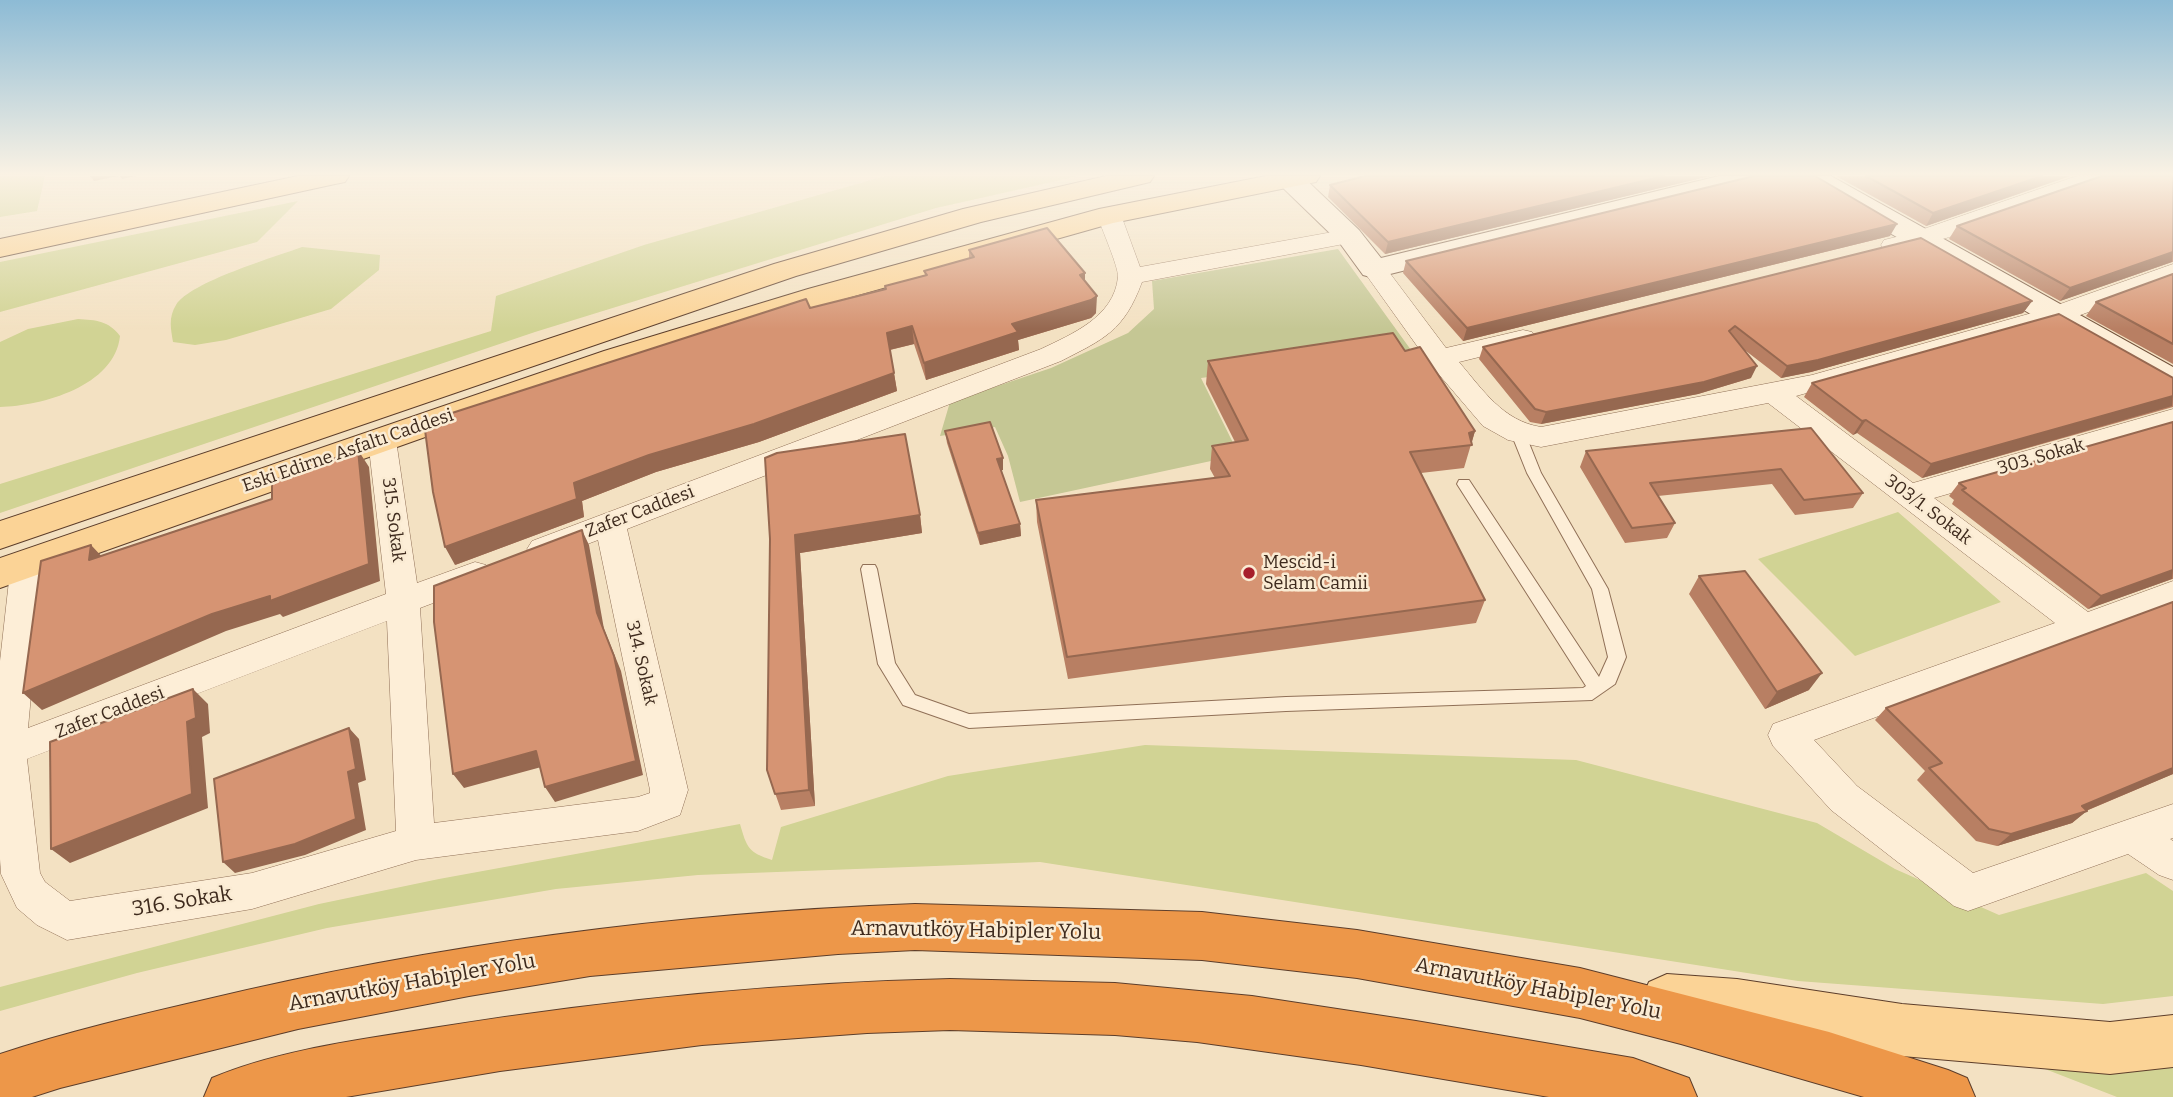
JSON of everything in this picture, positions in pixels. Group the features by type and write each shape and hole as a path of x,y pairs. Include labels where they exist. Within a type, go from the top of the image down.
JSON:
{"highway":[{"name":"Arnavutköy Habipler Yolu","path":"0,1081 61,1061 298,1003 470,971 590,952 838,930 915,927 1202,936 1357,954 1580,993 1815,1055 1948,1097"},
{"path":"231,1097 269,1087 461,1050 644,1023 804,1008 934,1004 1194,1016 1328,1032 1633,1086 1670,1097"}],"main road":[{"path":"0,248 97,227"},
{"name":"Eski Edirne Asfaltı Caddesi","path":"0,535 785,270 931,227"},
{"name":"Eski Edirne Asfaltı Caddesi","path":"13,568 616,358 781,307 1066,227"},
{"path":"1580,993 1737,1005 1902,1030 2110,1048 2173,1041"}],"street":[{"path":"1113,227 1131,276 1349,236"},
{"path":"1341,227 1440,358 1493,419 1518,432 1541,437 1773,393 2055,315 2173,272"},
{"path":"1374,269 1543,227"},
{"path":"1902,227 2173,382"},
{"path":"1868,252 1952,227"},
{"name":"Zafer Caddesi","path":"4,752 1052,355 1100,330 1122,301 1131,276"},
{"path":"1440,358 1542,334"},
{"name":"303/1. Sokak","path":"1773,393 2083,626"},
{"name":"303. Sokak","path":"1909,495 2173,419"},
{"name":"315. Sokak","path":"382,440 403,601 416,843"},
{"name":"314. Sokak","path":"610,523 669,789 667,803"},
{"name":"316. Sokak","path":"13,568 4,752 21,874 31,895 67,921 251,891 416,843 638,814 667,803"},
{"path":"2173,594 1786,735 1844,798 1968,893 2134,837 2173,821"},
{"path":"2134,837 2173,862"}],"lane":[{"path":"869,569 887,664 909,700 969,721 1286,704 1586,695 1609,679 1617,657 1600,589 1535,473 1518,432"},
{"path":"1464,484 1596,687"}],"green space":[{"path":"170,227 272,227 257,242 0,312 0,262"},
{"path":"706,227 874,227 535,332 0,513 0,484 491,331 496,296 644,245"},
{"path":"302,247 380,255 379,270 331,309 226,340 195,345 173,342 172,314 184,296 215,279"},
{"path":"1338,249 1411,350 1201,378 1239,455 1020,502 1008,456 995,427 940,436 950,402 1051,368 1128,333 1154,309 1152,281"},
{"path":"78,319 102,322 120,336 115,353 105,368 74,390 36,403 0,407 0,342 28,329"},
{"path":"1898,512 2001,602 1855,656 1758,559"},
{"path":"1145,745 1576,760 1817,823 1895,869 1999,915 2146,873 2173,891 2173,996 2103,1004 1798,981 1040,862 698,875 556,889 327,928 137,973 0,1011 0,987 319,904 439,879 740,824 750,848 772,860 781,827 948,776"},
{"path":"2173,1059 2173,1097 2117,1097 2045,1069"}],"building":[{"path":"1373,227 1450,227 1388,242"},
{"path":"1544,227 1884,227 1467,328 1406,261"},
{"path":"1959,227 2173,227 2173,252 2070,288"},
{"path":"1047,228 1085,273 1080,275 1097,296 1012,324 1018,332 924,363 912,326 887,333 894,373 754,424 649,455 574,483 577,499 445,547 433,492 424,422 806,299 810,308 886,289 885,286 927,275 924,271 974,257 969,250"},
{"path":"1921,238 2032,301 1818,360 1787,366 1735,326 1729,331 1757,366 1704,382 1546,412 1535,409 1483,347"},
{"path":"2173,274 2173,344 2096,302"},
{"path":"2059,314 2173,378 2173,396 1931,464 1866,420 1862,421 1812,383"},
{"path":"1393,333 1405,351 1420,347 1475,431 1469,433 1472,445 1410,452 1485,600 1067,657 1036,500 1230,476 1212,446 1248,440 1208,361"},
{"path":"990,422 1003,458 997,459 1020,524 978,533 945,431"},
{"path":"2173,422 2173,570 2101,596 1962,490 1966,488 1959,483"},
{"path":"1811,428 1863,493 1804,500 1781,469 1650,483 1675,523 1632,528 1586,451"},
{"path":"905,434 920,515 795,535 809,790 775,794 767,770 770,539 765,458 777,453"},
{"path":"358,450 369,564 270,601 270,596 212,614 23,693 41,561 91,545 89,560 272,499 272,481"},
{"path":"582,530 597,613 614,656 636,761 545,787 536,751 453,774 434,622 434,586"},
{"path":"1745,571 1822,673 1777,692 1699,576"},
{"path":"2173,602 2173,768 2082,806 2087,811 2011,834 1989,829 1929,768 1942,763 1886,708"},
{"path":"193,689 196,718 187,722 192,794 51,849 50,742"},
{"path":"349,728 356,769 348,772 356,819 295,844 223,862 214,779"}],"place":[{"name":"Mescid-i Selam Camii","path":"1249,573"}]}
